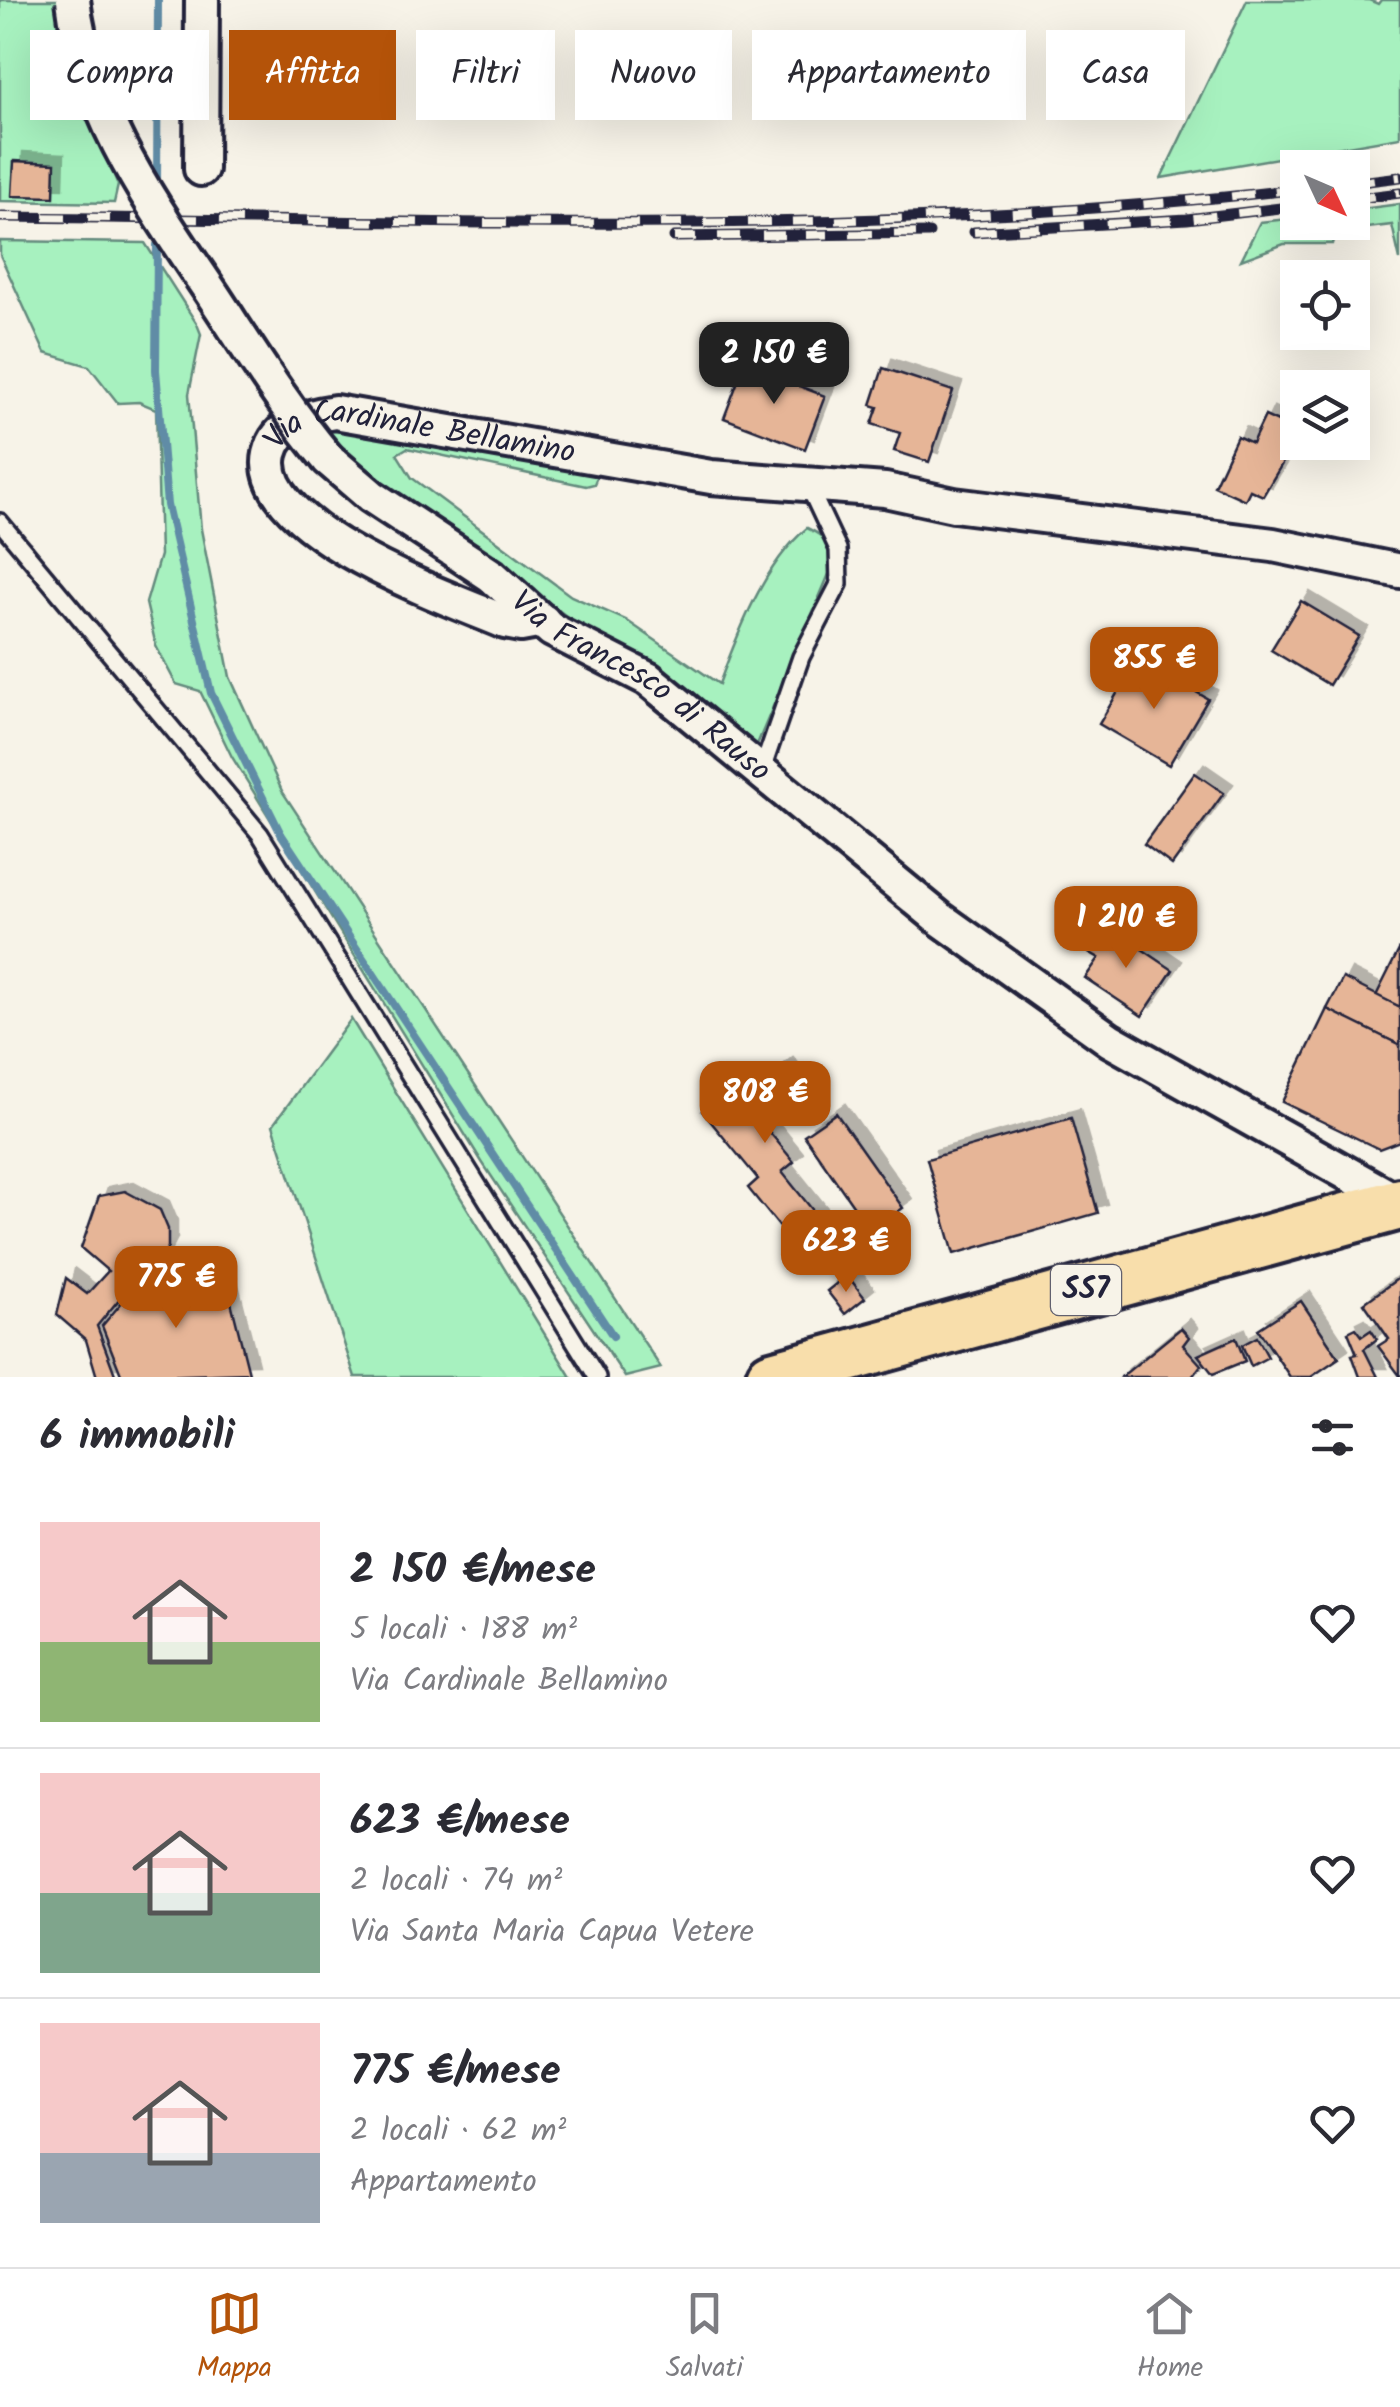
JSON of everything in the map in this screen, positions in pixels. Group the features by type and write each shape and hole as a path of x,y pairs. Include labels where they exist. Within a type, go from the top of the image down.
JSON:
{"main road":[{"name":"SS7","path":"772,1377 1400,1204"}],"street":[{"name":"Via Francesco di Rauso","path":"73,0 90,82 129,170 290,411 328,458 370,496 492,576 578,646 622,662 648,679 939,918 1110,1040 1400,1204"},
{"path":"200,170 202,0"},
{"name":"Via Cardinale Bellamino","path":"543,621 521,626 505,622 390,574 354,553 281,500 270,482 272,443 282,429 315,415 335,412 604,461 885,490 954,505 1273,545 1400,571"}],"lane":[{"path":"761,773 801,656 839,584 838,549 808,485"},
{"path":"0,522 260,834 598,1377"}],"green space":[{"path":"0,0 61,0 67,30 30,30 30,120 91,120 118,185 114,203 0,201"},
{"path":"1247,0 1369,0 1378,4 1381,0 1400,0 1400,137 1324,150 1280,150 1280,158 1161,178"},
{"path":"1400,204 1400,260 1392,225 1370,228 1370,208"},
{"path":"1280,220 1280,240 1333,240 1332,244 1284,244 1241,260 1260,222"},
{"path":"0,241 145,243 197,324 201,334 189,394 201,529 230,677 282,791 661,1368 625,1377 482,1162 232,757 200,691 176,684 156,646 146,603 160,555 156,409 139,402 118,403 89,366 45,353 0,255"},
{"path":"334,422 601,467 594,484 586,486 407,448 397,454 412,478 571,596 626,620 719,684 754,600 778,560 807,528 820,535 830,547 832,567 756,747 583,629 513,575 386,492 323,429"},
{"path":"351,1019 571,1377 355,1377 273,1125"}],"building":[{"path":"14,161 55,163 54,197 12,196"},
{"path":"744,365 825,396 805,449 724,418"},
{"path":"883,368 953,391 929,462 894,451 900,433 872,424 878,407 871,405"},
{"path":"1265,416 1280,423 1280,460 1284,460 1263,496 1250,490 1245,500 1214,486 1237,436 1252,443"},
{"path":"1301,601 1359,636 1329,685 1271,650"},
{"path":"1138,658 1208,699 1169,765 1099,724"},
{"path":"1195,773 1224,793 1172,865 1144,844"},
{"path":"1105,924 1173,970 1142,1016 1085,978 1099,958 1087,951"},
{"path":"1400,948 1400,1007 1376,996"},
{"path":"1343,978 1400,1007 1400,1045 1327,1009"},
{"path":"1327,1009 1400,1045 1400,1141 1379,1149 1282,1102"},
{"path":"784,1066 808,1095 767,1129 794,1162 782,1172 819,1218 791,1241 748,1188 758,1179 702,1111 733,1086 744,1099"},
{"path":"836,1113 903,1208 871,1231 804,1135"},
{"path":"1071,1118 1098,1213 954,1254 927,1159"},
{"path":"125,1191 160,1210 168,1229 168,1247 157,1268 145,1268 97,1326 116,1377 97,1377 86,1340 57,1315 66,1278 87,1294 108,1271 81,1248 99,1196"},
{"path":"149,1270 173,1288 225,1278 249,1373 122,1377 102,1326"},
{"path":"847,1275 865,1298 845,1314 827,1291"},
{"path":"1400,1277 1400,1376 1378,1346 1389,1339 1364,1303"},
{"path":"1301,1301 1339,1358 1311,1377 1290,1377 1258,1329"},
{"path":"1181,1328 1189,1337 1183,1345 1201,1365 1192,1377 1121,1377"},
{"path":"1356,1328 1362,1336 1371,1330 1377,1339 1364,1349 1378,1377 1360,1377 1352,1355 1357,1354 1348,1332"},
{"path":"1257,1337 1268,1357 1251,1366 1242,1345"},
{"path":"1236,1338 1245,1361 1213,1374 1198,1355"}],"waterway":[{"path":"157,185 158,0"},
{"path":"157,245 156,370 167,505 211,693 281,834 613,1336"}],"railway":[{"path":"1370,181 1400,177"},
{"path":"0,217 487,223 812,221 1136,205 1280,191"},
{"path":"1370,197 1400,193"},
{"path":"974,232 1187,219 1280,208"},
{"path":"674,237 929,233"}]}
